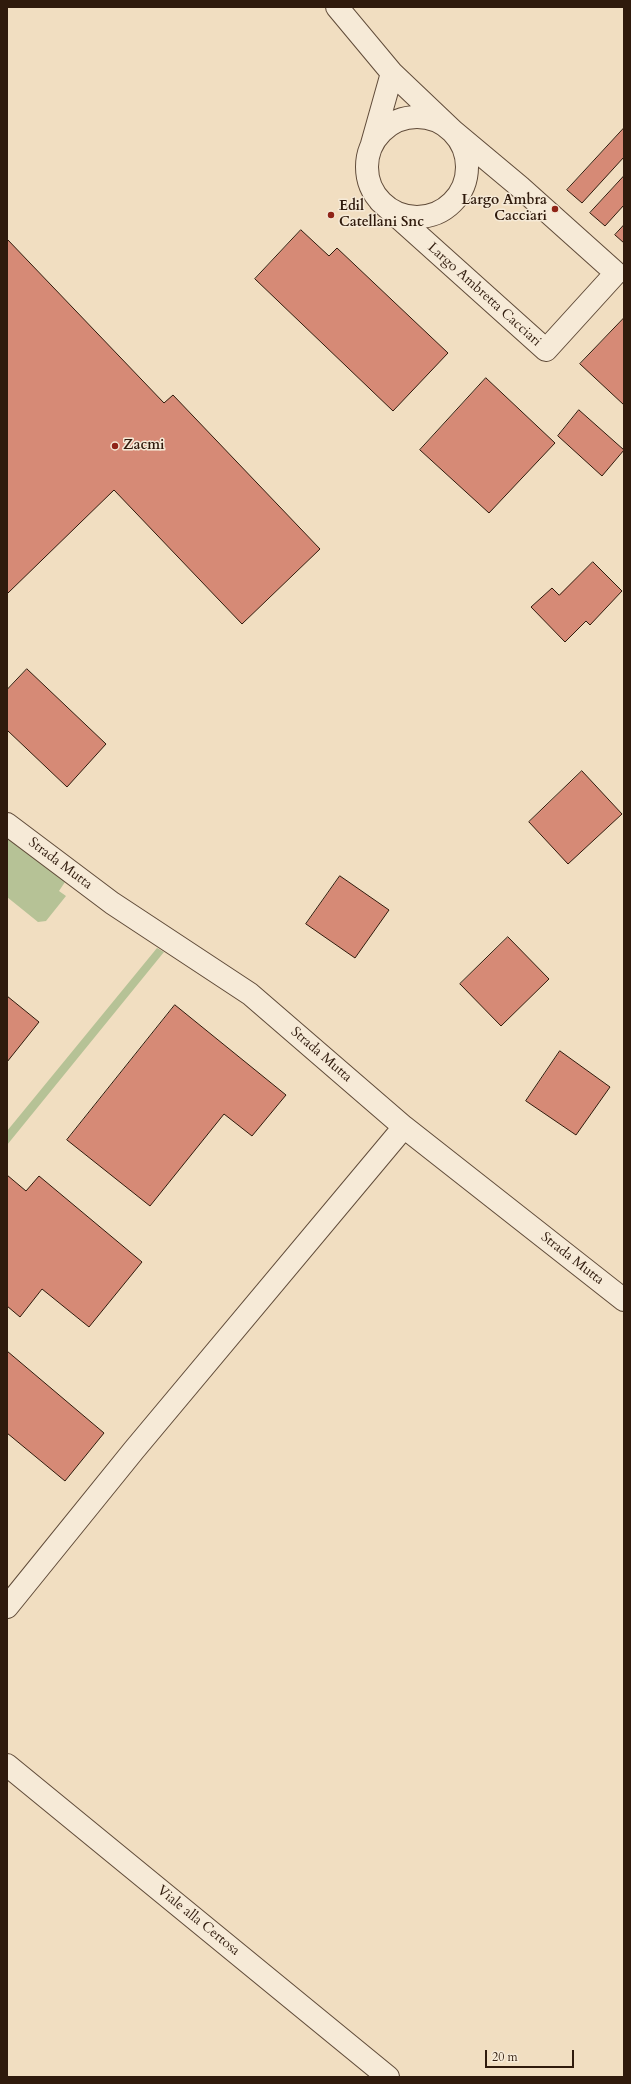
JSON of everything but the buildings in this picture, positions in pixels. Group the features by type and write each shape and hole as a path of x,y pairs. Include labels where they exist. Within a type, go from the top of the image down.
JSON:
{"street":[{"path":"337,7 392,74"},
{"name":"Largo Ambretta Cacciari","path":"392,74 453,131 520,187 616,273 546,350 380,201 372,189 368,175 367,160 392,74"},
{"name":"Largo Ambretta Cacciari","path":"372,144 381,132 394,122 409,117 425,117 440,122 453,131 462,144 467,159 467,175 462,190 452,203 439,212 424,217 408,216 393,211 380,201"},
{"name":"Strada Mutta","path":"7,824 112,903 250,994 404,1126 624,1300"},
{"path":"7,1607 139,1444 404,1126"},
{"name":"Viale alla Certosa","path":"7,1765 388,2077"}],"green space":[{"path":"7,838 65,878 65,882 59,891 66,896 46,921 38,922 7,897"},
{"path":"157,948 164,952 7,1145 7,1131"}],"place":[{"name":"Largo Ambra Cacciari","path":"555,209"},
{"name":"Edil Catellani Snc","path":"331,215"},
{"name":"Zacmi","path":"115,446"}]}
